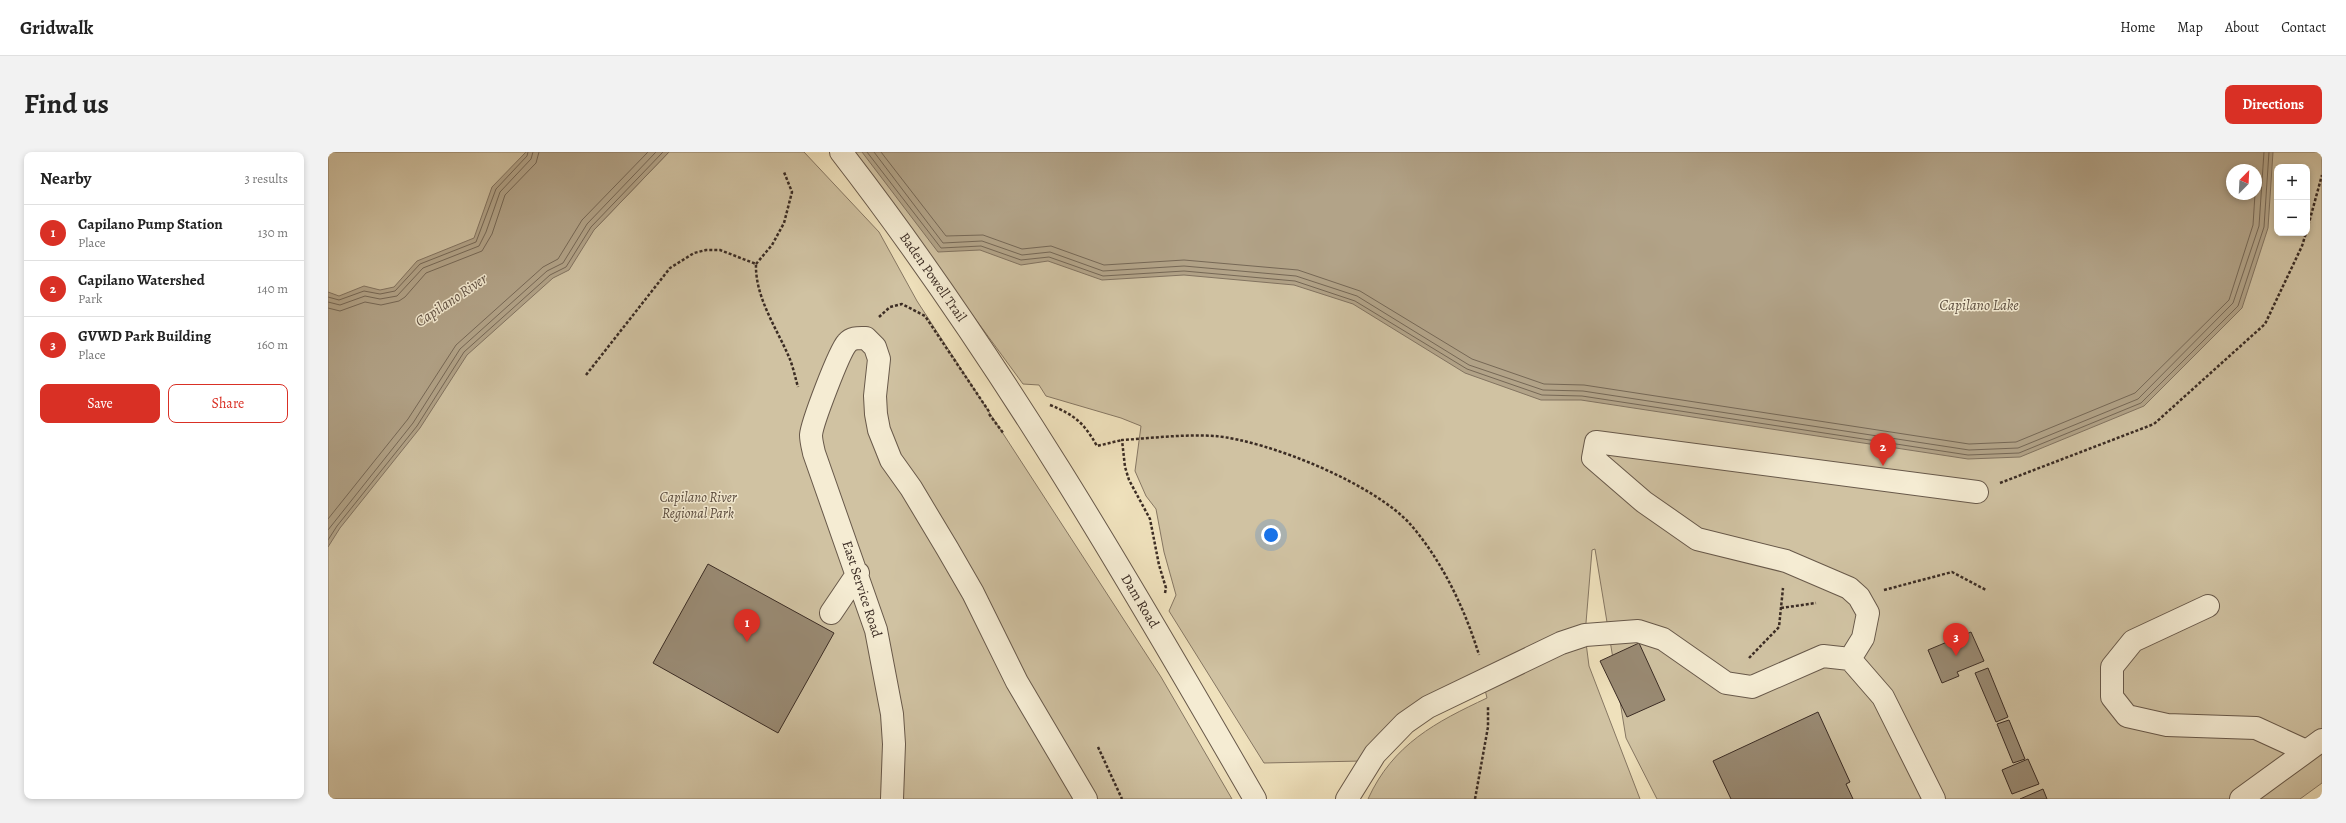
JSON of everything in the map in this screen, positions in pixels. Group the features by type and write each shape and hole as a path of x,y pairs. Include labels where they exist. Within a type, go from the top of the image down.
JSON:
{"lane":[{"name":"Baden Powell Trail","path":"841,152 901,230 1020,406"},
{"name":"East Service Road","path":"866,338 855,338 846,344 827,386 811,435 814,454 858,573 876,630 888,684 894,744 892,799"},
{"path":"866,338 875,347 879,359 875,396 876,414 879,430 891,460 911,488 973,593 1017,682 1086,799"},
{"name":"Dam Road","path":"1020,406 1146,610 1255,799"},
{"path":"1850,659 1863,638 1868,613 1859,597 1849,588 1786,561 1697,539 1644,502 1593,458 1596,442 1977,492"},
{"path":"831,613 858,573"},
{"path":"2208,606 2133,642 2112,667 2112,697 2127,716 2167,725 2256,728 2314,746"},
{"path":"1347,799 1375,754 1406,724 1428,707 1487,680 1561,643 1585,635 1638,631 1662,639 1726,683 1752,687 1823,656 1850,659 1883,697 1934,799"},
{"path":"2241,799 2314,746"}],"path":[{"path":"784,172 792,192 784,223 772,244 756,264 756,280 772,323 789,358 798,388"},
{"path":"2310,219 2322,175"},
{"path":"1977,492 2154,424 2265,324 2302,246 2305,236"},
{"path":"586,375 670,268 694,253 706,250 720,250 756,264"},
{"path":"866,338 878,317 890,307 902,304 913,308 925,316 983,405"},
{"path":"1020,406 1037,399 1064,410 1085,426 1097,446 1122,440 1188,435 1238,439 1309,462 1369,493 1398,513 1410,524 1434,557 1469,622 1487,680 1488,727 1475,799"},
{"path":"1122,440 1124,467 1150,519 1159,566 1166,588 1164,598 1146,610"},
{"path":"1726,683 1780,627 1786,561"},
{"path":"1859,597 1952,572 1986,590"},
{"path":"1098,747 1122,799"}],"green space":[{"name":"Capilano River Regional Park","path":"328,152 526,152 519,160 594,230 669,152 804,152 879,232 917,301 1161,677 1232,799 328,799"},
{"path":"853,152 2322,152 2322,783 2300,799 1657,799 1626,738 1595,549 1592,550 1585,635 1589,666 1640,799 1368,799 1378,780 1390,763 1403,749 1418,737 1450,716 1487,698 1481,673 1363,761 1264,763 1169,611 1176,595 1164,552 1156,509 1146,496 1135,471 1141,426 1121,418 1046,396 1039,385 1023,384"}],"water":[{"name":"Capilano River","path":"526,152 669,152 594,230 569,270 553,278 467,355 420,428 340,528 328,547 328,292 339,296 364,286 380,290 394,287 417,261 474,238 492,187"},
{"name":"Capilano Lake","path":"862,152 2273,152 2268,228 2242,308 2144,406 2020,457 1968,459 1581,400 1541,400 1465,373 1353,304 1294,285 1184,275 1102,280 1048,261 1021,265 980,250 938,252"}],"building":[{"path":"708,564 834,633 778,733 653,663"},
{"path":"1971,632 1984,661 1957,672 1959,676 1942,683 1928,650"},
{"path":"1639,643 1665,700 1627,717 1600,661"},
{"path":"1988,668 2008,717 1996,722 1975,673"},
{"path":"1818,712 1850,782 1846,784 1853,799 1731,799 1713,761"},
{"path":"2009,720 2025,759 2013,763 1997,724"},
{"path":"2028,759 2039,784 2012,794 2002,770"},
{"path":"2043,789 2047,799 2020,799"}],"place":[{"name":"Capilano Watershed","path":"1883,466"},
{"name":"Capilano Pump Station","path":"747,642"},
{"name":"GVWD Park Building","path":"1956,656"}]}
